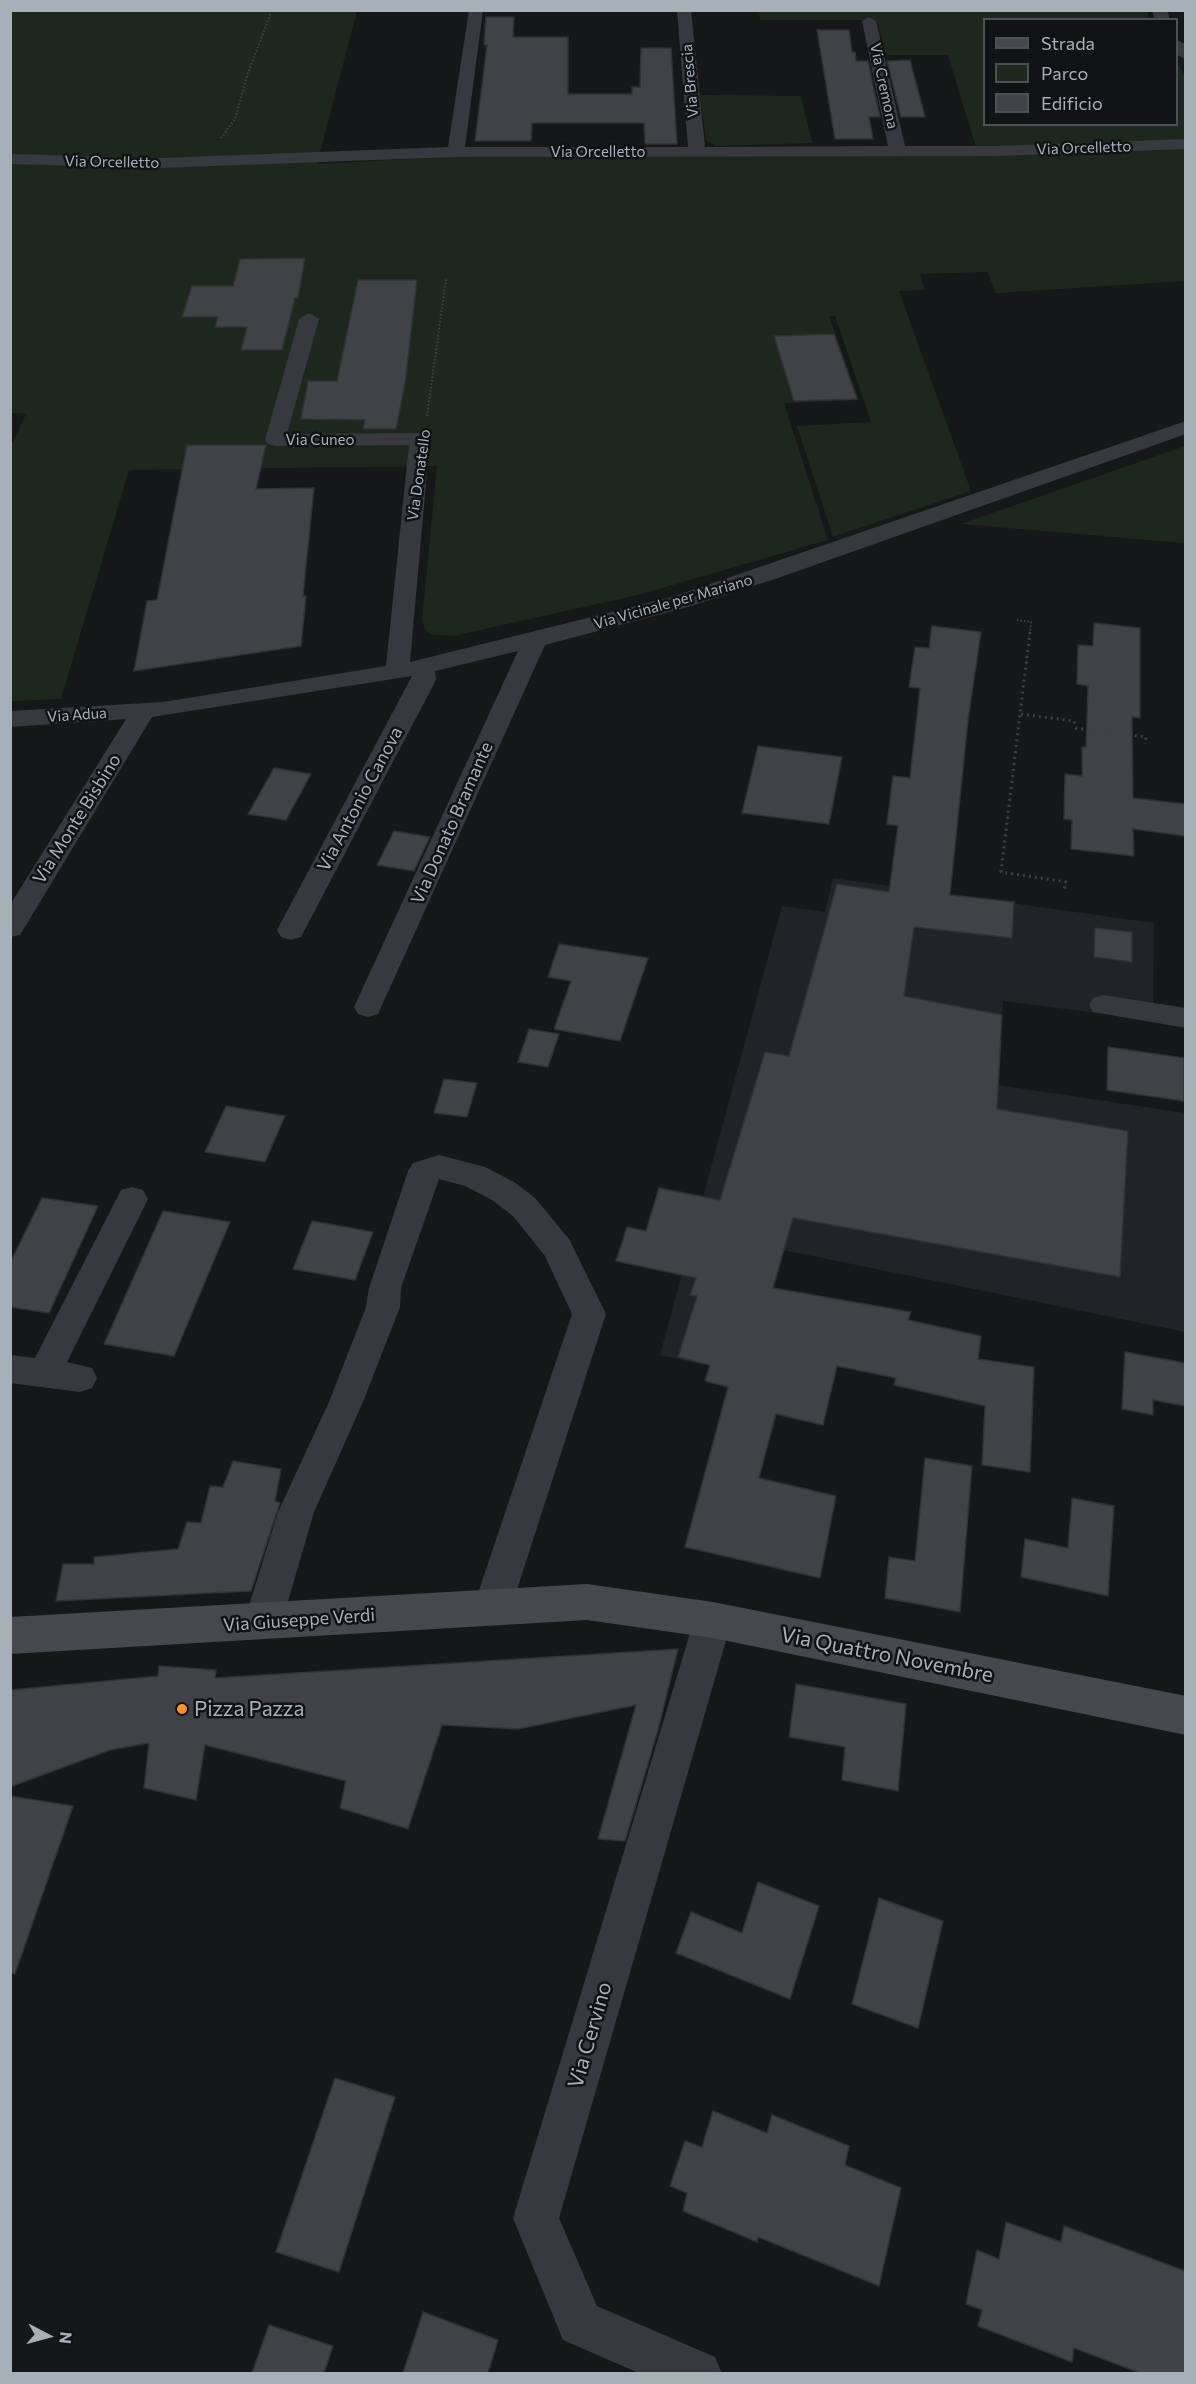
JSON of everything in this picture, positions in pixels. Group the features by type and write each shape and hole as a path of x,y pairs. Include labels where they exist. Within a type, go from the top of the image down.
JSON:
{"main road":[{"name":"Via Giuseppe Verdi","path":"10,1636 586,1602"},
{"name":"Via Quattro Novembre","path":"586,1602 713,1620 1185,1716"}],"street":[{"path":"456,152 476,10"},
{"name":"Via Brescia","path":"684,10 697,152"},
{"name":"Via Cremona","path":"869,21 898,152"},
{"name":"Via Orcelletto","path":"10,159 191,162 456,152 898,152 1185,144"},
{"name":"Via Cuneo","path":"309,319 275,440 420,440"},
{"name":"Via Vicinale per Mariano","path":"144,710 423,667 680,602 770,573 1185,427"},
{"name":"Via Donatello","path":"396,672 420,440"},
{"name":"Via Donato Bramante","path":"368,1007 536,640"},
{"name":"Via Antonio Canova","path":"291,930 424,680 423,667"},
{"name":"Via Adua","path":"10,719 144,710"},
{"name":"Via Monte Bisbino","path":"10,928 144,710"},
{"path":"1103,1005 1185,1018"},
{"path":"263,1622 296,1512 346,1402 383,1307 385,1288 424,1172 439,1167 474,1176 503,1191 524,1207 558,1248 589,1314 492,1608"},
{"path":"44,1374 132,1199"},
{"path":"10,1369 80,1378"},
{"name":"Via Cervino","path":"698,2373 580,2324 536,2218 713,1620"}],"path":[{"path":"191,162 209,153 235,119 248,73 272,10"},
{"name":"Via Donatello","path":"420,440 425,427 446,279"},
{"path":"1017,620 1031,622 1001,872 1066,882 1064,890"},
{"path":"1021,714 1074,721 1076,728 1146,737 1145,744"}],"shaded area":[{"path":"833,878 1154,923 1153,1003 1096,998 1097,1013 1003,1001 998,1085 1185,1113 1185,1332 783,1250 769,1309 780,1381 660,1355 782,906 825,912"}],"green space":[{"path":"11,11 357,11 317,164 463,156 978,154 948,55 886,55 877,20 760,20 759,11 1147,11 1149,18 983,18 983,126 1178,126 1178,65 1185,77 1185,281 996,293 987,272 920,274 925,290 899,291 971,491 833,537 797,426 871,422 835,316 829,316 859,400 784,403 828,540 638,595 453,636 430,634 425,629 422,620 437,466 129,470 61,699 11,701 11,442 26,414 11,413"},
{"path":"700,95 801,96 812,143 716,146 706,140"},
{"path":"1185,446 1185,543 961,524"}],"building":[{"path":"486,17 514,17 513,37 568,37 568,94 632,94 632,87 640,87 641,48 671,48 677,144 645,144 644,123 532,123 531,141 475,141 487,45 484,45"},
{"path":"817,30 849,30 852,52 855,52 856,61 868,61 880,117 869,117 873,139 835,139"},
{"path":"910,60 925,117 901,117 887,61"},
{"path":"305,258 298,298 295,298 282,350 241,350 247,327 215,327 218,317 182,317 192,286 233,286 240,259"},
{"path":"358,280 417,280 405,384 396,429 363,429 365,420 301,419 308,381 337,381"},
{"path":"834,334 857,399 794,401 774,336"},
{"path":"187,445 266,445 256,489 314,488 303,596 306,596 301,646 134,671 147,601 157,600"},
{"path":"1094,623 1140,628 1140,718 1132,717 1133,798 1185,804 1185,836 1133,829 1134,856 1071,849 1072,820 1064,819 1065,774 1082,776 1082,747 1086,747 1088,686 1077,684 1078,645 1093,646"},
{"path":"932,626 981,632 968,720 950,895 1014,902 1012,938 914,927 904,996 1002,1015 997,1109 1128,1131 1120,1277 793,1218 773,1288 911,1312 908,1320 981,1336 978,1359 1034,1367 1030,1472 982,1465 985,1406 894,1385 896,1378 837,1366 823,1425 776,1414 759,1478 836,1496 820,1578 685,1547 728,1387 705,1381 710,1365 678,1357 697,1296 690,1295 696,1278 616,1261 627,1227 646,1231 659,1188 720,1200 765,1052 789,1056 837,884 889,892 898,826 887,824 893,776 910,778 920,688 909,687 915,647 929,648"},
{"path":"758,746 842,757 829,824 742,813"},
{"path":"274,768 311,774 286,820 248,814"},
{"path":"394,831 430,837 414,871 377,865"},
{"path":"1095,928 1132,932 1132,962 1094,957"},
{"path":"559,944 648,958 620,1041 554,1029 571,981 548,977"},
{"path":"529,1029 559,1034 548,1067 518,1062"},
{"path":"1108,1047 1184,1058 1184,1101 1107,1090"},
{"path":"444,1079 477,1083 467,1117 434,1113"},
{"path":"226,1106 285,1116 265,1162 205,1152"},
{"path":"42,1198 98,1206 49,1313 10,1307 10,1263"},
{"path":"163,1211 230,1222 174,1356 104,1344"},
{"path":"312,1221 373,1232 355,1280 293,1269"},
{"path":"1125,1352 1185,1363 1185,1406 1153,1400 1153,1415 1122,1409"},
{"path":"925,1458 972,1466 960,1612 885,1598 889,1557 915,1561"},
{"path":"233,1461 281,1469 275,1501 280,1503 251,1591 56,1601 63,1564 94,1564 94,1557 178,1549 187,1522 201,1523 210,1486 223,1487"},
{"path":"1072,1498 1114,1506 1108,1596 1021,1577 1025,1539 1068,1548"},
{"path":"678,1649 658,1730 625,1841 598,1839 636,1705 518,1729 442,1725 408,1829 340,1808 346,1781 205,1745 196,1800 144,1788 149,1743 110,1750 10,1787 10,1690 158,1676 159,1666 216,1670 215,1678"},
{"path":"796,1684 906,1704 898,1791 842,1780 845,1747 789,1737"},
{"path":"10,1796 73,1806 15,1974 10,1973"},
{"path":"758,1882 819,1906 790,1999 676,1953 691,1912 742,1933"},
{"path":"879,1898 943,1921 918,2028 852,2004"},
{"path":"335,2078 395,2097 339,2272 276,2252"},
{"path":"713,2111 767,2133 772,2115 849,2146 845,2165 901,2188 879,2286 758,2237 757,2242 683,2211 687,2193 670,2186 685,2141 702,2147"},
{"path":"1006,2222 1061,2242 1064,2226 1185,2271 1185,2373 1140,2373 1074,2348 1072,2362 978,2326 982,2310 966,2304 977,2250 999,2259"},
{"path":"423,2312 498,2340 488,2373 403,2373"},
{"path":"269,2325 333,2346 324,2373 252,2373"}],"place":[{"name":"Pizza Pazza","path":"182,1709"}]}
